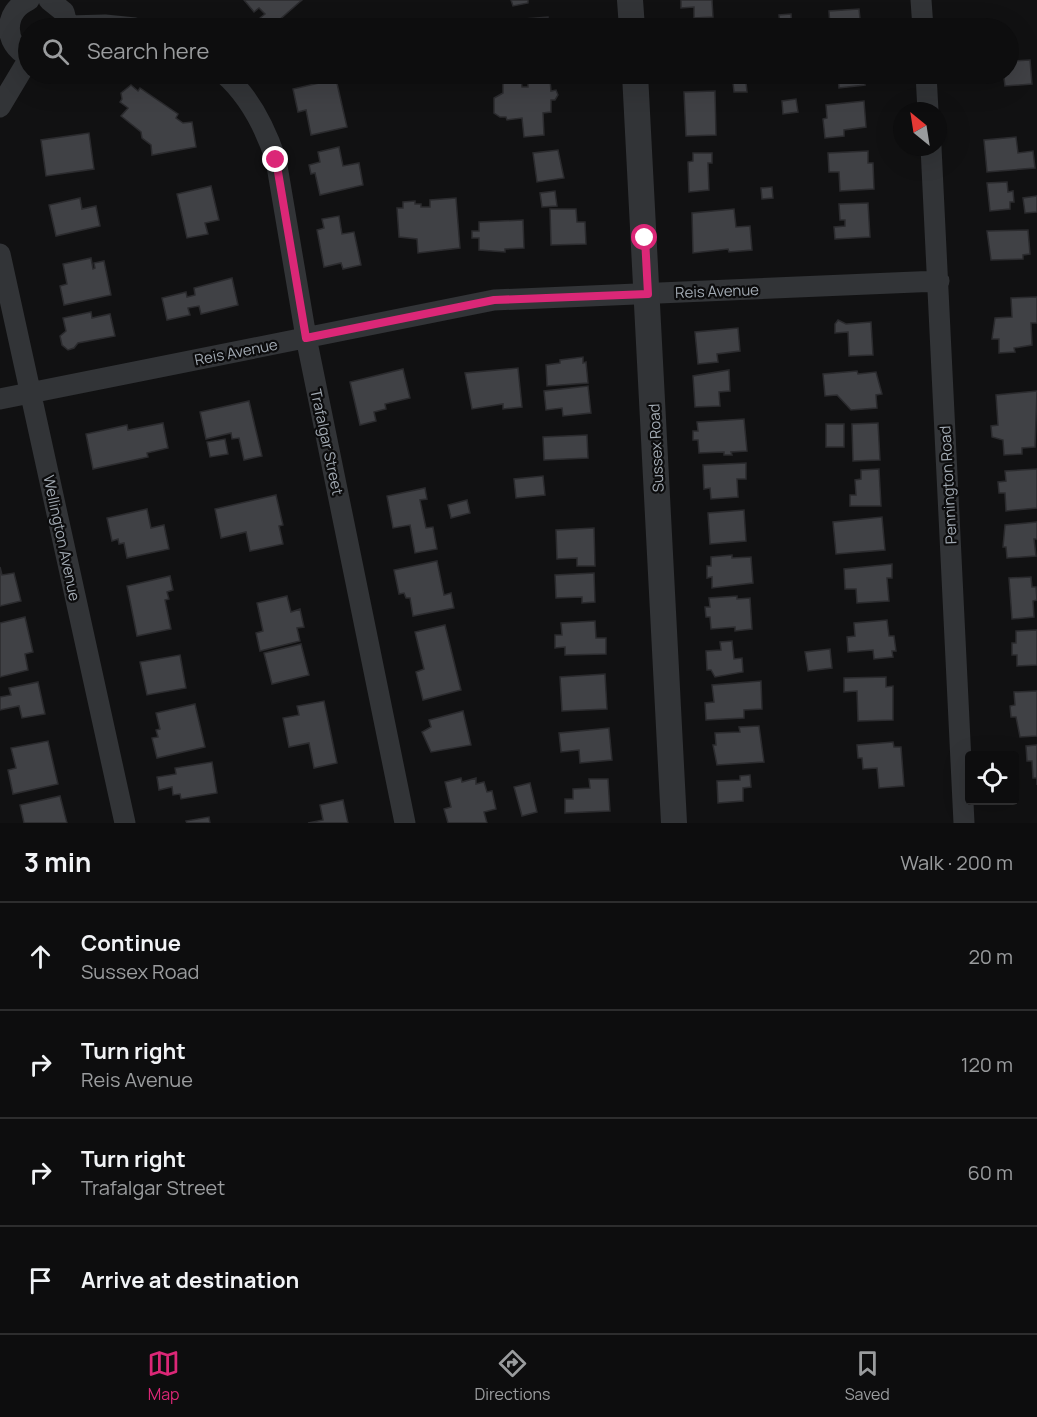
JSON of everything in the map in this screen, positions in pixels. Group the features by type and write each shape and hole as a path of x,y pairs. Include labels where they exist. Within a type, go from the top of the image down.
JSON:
{"street":[{"path":"18,49 5,38 15,10 29,0"},
{"path":"49,0 64,12 66,18"},
{"path":"630,0 631,18"},
{"path":"921,0 922,18"},
{"path":"0,107 18,76"},
{"name":"Trafalgar Street","path":"233,84 252,106 267,134 276,160 306,338 405,823"},
{"name":"Sussex Road","path":"636,84 674,823"},
{"path":"927,84 928,102"},
{"name":"Pennington Road","path":"932,156 964,823"},
{"name":"Wellington Avenue","path":"0,254 125,823"},
{"name":"Reis Avenue","path":"0,399 494,300 939,281"}],"building":[{"path":"244,0 302,0 281,18 260,18 265,14 259,8 254,12"},
{"path":"511,0 528,0 528,3 513,6"},
{"path":"681,0 712,0 713,17 694,18 694,7 681,8"},
{"path":"859,9 860,18 829,18 829,11"},
{"path":"791,14 791,18 779,18 779,15"},
{"path":"1030,60 1032,84 1005,86 1005,84 1019,84 1019,61"},
{"path":"314,84 337,84 347,127 311,135 306,110 298,112 293,89"},
{"path":"503,84 522,84 522,87 528,87 528,84 550,84 551,91 556,90 558,95 555,100 551,100 551,112 543,113 544,135 524,137 522,118 507,120 506,117 500,117 494,113 494,98 503,93"},
{"path":"733,84 746,84 747,92 734,92"},
{"path":"839,84 865,85 839,88"},
{"path":"131,85 138,91 140,88 178,114 176,118 183,123 192,122 196,147 152,155 151,145 142,138 141,132 121,116 128,108 120,102 121,93"},
{"path":"715,91 716,135 686,136 684,92"},
{"path":"796,99 798,112 783,114 782,101"},
{"path":"864,101 866,127 844,130 844,136 825,138 823,119 827,118 826,105"},
{"path":"89,133 94,169 46,176 41,140"},
{"path":"1016,137 1018,153 1033,151 1035,168 987,172 984,140"},
{"path":"339,147 343,166 359,163 363,185 320,195 315,173 311,174 309,165 320,162 318,152"},
{"path":"558,150 564,178 537,182 533,153"},
{"path":"868,151 868,163 873,163 874,189 840,191 839,172 829,172 828,153"},
{"path":"693,153 712,153 712,163 708,163 709,190 689,192 688,162 693,161"},
{"path":"1007,182 1008,192 1013,191 1014,202 1010,202 1010,209 990,211 987,183"},
{"path":"211,186 219,220 205,223 208,234 187,238 177,194"},
{"path":"772,187 773,198 762,199 761,188"},
{"path":"555,191 557,206 542,207 540,193"},
{"path":"1037,196 1037,212 1025,213 1023,198"},
{"path":"80,198 82,209 96,206 100,226 56,236 49,205"},
{"path":"456,198 460,248 418,253 417,239 399,237 397,208 403,208 403,202 415,201 415,204 421,204 421,207 430,207 430,200"},
{"path":"868,203 870,237 835,239 834,227 845,226 845,220 840,220 839,204"},
{"path":"550,209 576,209 577,222 585,222 586,244 551,245"},
{"path":"734,209 736,227 750,226 752,250 729,252 728,249 693,253 692,213"},
{"path":"339,216 342,234 354,232 361,265 343,269 341,263 324,267 317,230 324,228 322,219"},
{"path":"523,220 524,248 505,249 505,252 479,250 479,238 472,238 472,231 479,231 479,222"},
{"path":"1028,230 1030,254 1023,255 1023,259 991,260 987,231"},
{"path":"91,258 93,269 95,268 94,263 104,261 111,295 64,305 60,286 67,284 63,264"},
{"path":"232,278 238,305 201,314 199,306 188,308 190,315 167,320 162,298 186,292 187,297 195,295 194,288"},
{"path":"1037,297 1037,323 1031,323 1032,345 1014,348 1015,352 999,353 999,339 992,339 995,318 1012,317 1011,298"},
{"path":"91,312 92,318 110,314 115,336 78,343 74,348 68,350 62,345 60,336 66,331 63,318"},
{"path":"838,320 846,324 871,322 873,355 849,356 848,332 835,333 835,324"},
{"path":"738,328 740,351 717,354 718,362 698,364 695,332"},
{"path":"583,357 583,363 586,362 588,383 547,386 546,365 560,363 560,360"},
{"path":"518,368 522,407 503,409 503,404 472,409 465,373"},
{"path":"403,369 410,398 385,404 386,409 374,412 376,421 360,425 350,382"},
{"path":"729,370 730,391 719,392 720,406 695,407 693,376"},
{"path":"857,371 858,374 876,372 882,394 876,395 877,408 851,410 837,395 825,396 823,374"},
{"path":"588,386 591,413 563,416 562,408 546,410 544,391"},
{"path":"1037,391 1035,447 1022,448 1022,454 1004,455 1003,440 992,437 991,426 998,425 996,395"},
{"path":"249,401 262,456 244,460 239,438 232,439 231,433 206,439 200,412"},
{"path":"744,419 747,451 731,452 732,455 724,455 724,452 699,453 698,440 693,440 693,431 698,431 697,422"},
{"path":"163,423 168,448 147,453 148,457 93,469 86,434 127,425 128,430"},
{"path":"878,423 880,460 853,461 852,424"},
{"path":"826,424 844,424 844,447 826,447"},
{"path":"587,435 588,458 544,460 543,437"},
{"path":"225,439 228,454 210,457 207,442"},
{"path":"746,463 746,479 737,479 738,497 711,499 710,488 704,489 703,465"},
{"path":"879,469 881,506 850,506 850,495 856,495 855,480 861,479 861,470"},
{"path":"1037,469 1037,508 1006,511 1005,493 999,493 998,482 1006,481 1005,471"},
{"path":"543,476 545,495 516,498 514,479"},
{"path":"425,488 427,499 420,500 426,528 433,527 437,549 415,553 410,525 393,528 387,496"},
{"path":"276,495 283,525 279,526 283,544 250,551 246,532 221,538 215,509"},
{"path":"467,500 470,513 451,518 448,505"},
{"path":"147,509 151,528 164,525 169,549 127,558 124,543 119,544 118,539 112,541 107,518"},
{"path":"744,510 746,541 710,544 708,513"},
{"path":"882,517 885,550 836,554 833,522"},
{"path":"1037,522 1037,539 1034,539 1036,556 1007,558 1006,547 1003,547 1005,525"},
{"path":"594,528 595,566 577,566 577,558 557,559 556,530"},
{"path":"732,555 732,558 751,557 753,583 712,588 712,577 707,578 707,566 711,566 711,557"},
{"path":"437,561 444,595 451,593 454,608 413,616 410,598 406,598 404,593 399,594 394,570"},
{"path":"892,564 892,578 887,578 889,601 857,603 856,589 845,589 844,569"},
{"path":"0,567 2,575 14,573 21,601 0,606"},
{"path":"594,573 595,602 582,603 582,597 556,598 555,575"},
{"path":"170,576 173,590 167,592 169,599 165,600 171,629 137,636 127,586"},
{"path":"1031,577 1032,587 1036,587 1037,600 1033,601 1034,617 1012,619 1009,578"},
{"path":"287,596 291,612 300,609 304,627 297,628 300,641 260,651 256,633 263,631 257,603"},
{"path":"737,596 737,599 750,598 752,629 735,631 735,627 711,629 710,617 706,617 705,607 710,607 709,598"},
{"path":"25,617 33,652 25,654 28,670 0,677 0,623"},
{"path":"887,620 889,636 894,636 896,651 892,651 893,657 874,659 873,650 848,652 847,637 855,636 854,623"},
{"path":"595,621 596,638 606,638 606,654 565,655 565,647 555,648 555,635 562,635 561,623"},
{"path":"445,625 461,690 423,700 416,672 424,669 415,632"},
{"path":"1037,630 1037,665 1017,666 1017,655 1012,655 1012,643 1016,643 1016,631"},
{"path":"732,641 734,659 742,658 743,672 715,677 711,670 707,670 706,651 721,650 720,642"},
{"path":"301,644 309,675 272,684 264,653"},
{"path":"830,649 832,668 808,671 805,652"},
{"path":"180,655 186,688 147,695 140,662"},
{"path":"605,674 607,709 562,711 560,677"},
{"path":"886,677 886,687 893,686 893,720 858,721 857,691 844,692 844,678"},
{"path":"761,681 762,709 744,710 744,718 706,720 705,703 714,702 712,685"},
{"path":"38,682 45,714 22,718 19,706 0,710 0,697 11,695 9,688"},
{"path":"1037,691 1037,736 1020,737 1016,717 1011,717 1010,706 1015,705 1014,692"},
{"path":"324,701 337,763 314,768 309,743 289,747 283,718 299,715 297,706"},
{"path":"195,704 205,747 157,758 152,738 158,737 156,730 160,729 156,713"},
{"path":"463,711 471,745 431,752 422,732 431,727 429,720"},
{"path":"759,726 764,762 717,765 713,745 716,745 715,733 740,732 739,727"},
{"path":"609,728 612,760 580,763 579,750 561,752 559,733"},
{"path":"48,741 58,784 13,794 8,770 16,768 11,748"},
{"path":"893,742 894,747 901,747 904,786 879,788 877,768 863,769 862,758 858,758 857,745"},
{"path":"1037,745 1037,778 1033,778 1032,761 1027,761 1026,746"},
{"path":"212,762 217,793 181,799 180,794 173,795 172,787 159,790 157,777 176,774 175,768"},
{"path":"750,775 751,787 743,788 743,801 718,803 717,781 740,780 740,776"},
{"path":"461,778 462,782 476,778 476,784 484,782 487,792 492,791 496,809 484,812 487,823 448,823 444,809 451,807 445,782"},
{"path":"589,779 608,779 610,811 565,813 565,799 573,799 573,789 590,788"},
{"path":"530,783 537,812 522,816 514,787"},
{"path":"60,796 67,823 24,823 20,805"},
{"path":"343,800 348,823 308,823 323,820 320,805"},
{"path":"209,817 210,823 187,823 186,821"}],"route":[{"path":"276,160 306,338 494,300 648,294 645,238"}]}
